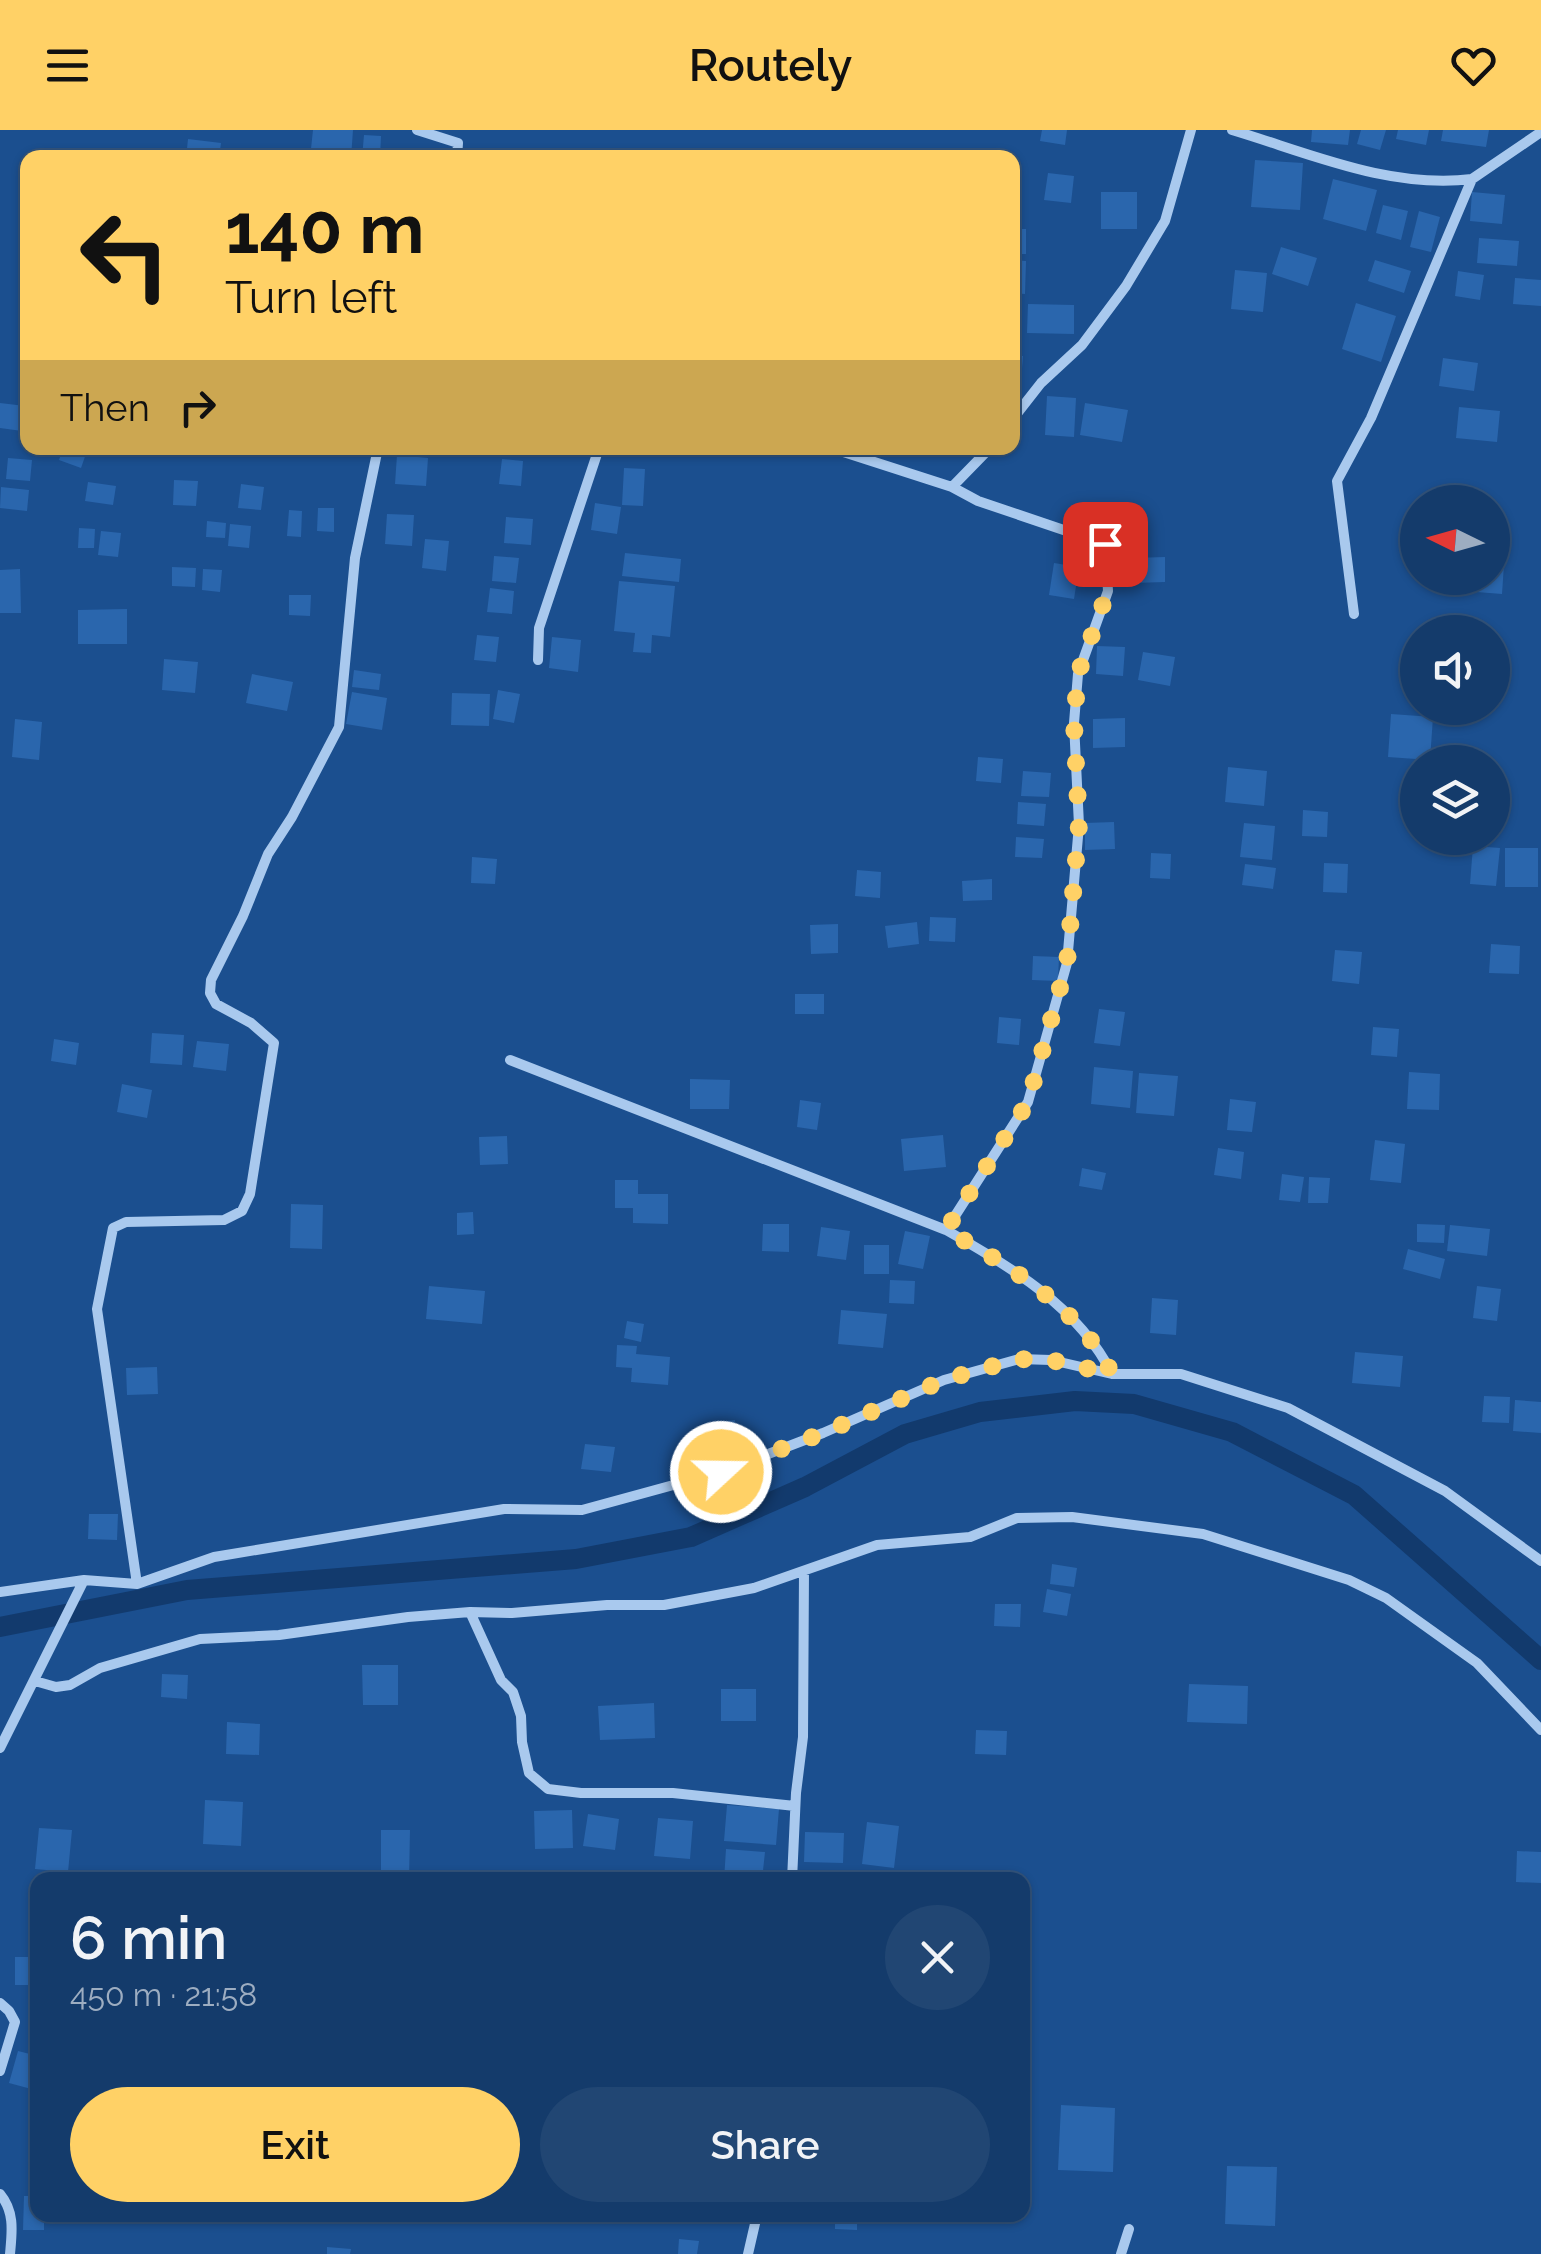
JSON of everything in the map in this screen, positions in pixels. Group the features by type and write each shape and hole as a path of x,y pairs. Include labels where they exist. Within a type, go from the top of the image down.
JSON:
{"street":[{"path":"417,130 458,143 458,150"},
{"path":"1020,409 1040,383 1082,345 1126,286 1165,220 1191,130"},
{"path":"1232,130 1362,170 1418,179 1472,180"},
{"path":"1354,614 1337,481 1371,418 1472,180 1541,132"},
{"path":"137,1584 97,1308 113,1228 126,1222 224,1220 242,1211 250,1194 274,1043 251,1023 216,1004 210,993 211,980 268,854 339,727 354,558 376,455"},
{"path":"538,660 539,628 597,455"},
{"path":"853,455 1105,544 1108,590 1078,674 1074,723 1079,825 1067,963 1028,1102 946,1230"},
{"path":"952,487 983,455"},
{"path":"510,1060 946,1230 1005,1263 1068,1315 1112,1374"},
{"path":"0,1592 84,1580 137,1584 214,1557 504,1510 582,1510 721,1472 944,1380 1018,1359 1051,1360 1112,1374 1182,1374 1288,1408 1445,1490 1541,1561"},
{"path":"34,1682 56,1687 70,1685 100,1668 200,1640 279,1635 408,1616 664,1605 754,1588 877,1546 970,1537 1017,1518 1113,1520 1203,1534 1349,1580 1386,1598 1477,1663 1541,1730"},
{"path":"792,1872 802,1737 804,1571"},
{"path":"0,1748 84,1580"},
{"path":"470,1612 522,1716 522,1742 529,1773 548,1789 673,1794 796,1806"},
{"path":"0,2004 14,2022 0,2072"},
{"path":"0,2194 8,2203 12,2222 10,2254"},
{"path":"748,2254 755,2222"},
{"path":"1121,2254 1130,2228"}],"building":[{"path":"313,130 353,130 352,150 311,150"},
{"path":"1042,130 1067,130 1065,145 1040,141"},
{"path":"1312,130 1350,130 1348,145 1311,142"},
{"path":"1361,130 1386,130 1380,150 1357,144"},
{"path":"1398,130 1429,130 1426,145 1396,139"},
{"path":"1443,130 1489,130 1486,147 1441,141"},
{"path":"364,135 381,136 380,150 363,150"},
{"path":"188,139 221,143 220,150 187,150"},
{"path":"1255,160 1303,163 1300,210 1251,207"},
{"path":"1048,173 1074,176 1071,203 1044,200"},
{"path":"1333,179 1377,190 1366,231 1323,219"},
{"path":"1101,192 1137,192 1137,229 1101,229"},
{"path":"1472,192 1505,195 1502,224 1470,221"},
{"path":"1383,205 1408,211 1401,240 1376,233"},
{"path":"1419,211 1440,217 1431,252 1410,247"},
{"path":"1020,229 1026,229 1026,254 1020,254"},
{"path":"1479,238 1519,241 1517,266 1477,263"},
{"path":"1281,247 1317,258 1308,286 1272,274"},
{"path":"1375,260 1411,271 1404,293 1368,281"},
{"path":"1020,261 1026,261 1025,294 1020,294"},
{"path":"1235,270 1267,273 1263,312 1231,309"},
{"path":"1458,271 1484,275 1480,300 1455,296"},
{"path":"1515,278 1541,280 1541,306 1513,304"},
{"path":"1356,303 1396,316 1381,362 1342,349"},
{"path":"1028,304 1074,305 1074,334 1027,333"},
{"path":"1443,358 1478,363 1474,391 1439,386"},
{"path":"1047,396 1076,398 1074,437 1045,435"},
{"path":"0,403 20,405 20,431 0,428"},
{"path":"1085,403 1128,410 1122,442 1080,435"},
{"path":"1459,407 1500,411 1497,442 1456,438"},
{"path":"61,455 86,455 81,468 59,460"},
{"path":"397,455 428,458 426,486 395,484"},
{"path":"8,458 32,460 30,481 6,479"},
{"path":"502,459 523,461 521,486 499,484"},
{"path":"624,468 645,469 643,506 622,505"},
{"path":"174,480 198,481 196,506 173,505"},
{"path":"88,482 116,486 113,505 85,501"},
{"path":"241,484 264,487 261,510 238,508"},
{"path":"1,487 29,490 27,511 0,508"},
{"path":"595,503 621,507 617,534 591,530"},
{"path":"318,508 334,508 334,532 317,531"},
{"path":"289,510 302,511 301,537 287,536"},
{"path":"387,514 414,515 412,546 385,544"},
{"path":"506,517 533,519 531,545 504,543"},
{"path":"207,521 226,523 225,538 206,537"},
{"path":"230,524 251,526 249,548 228,546"},
{"path":"79,528 95,529 94,548 78,548"},
{"path":"101,531 121,533 118,557 98,555"},
{"path":"425,539 449,541 446,571 422,568"},
{"path":"625,553 681,559 679,582 622,576"},
{"path":"494,556 519,558 516,583 492,581"},
{"path":"1165,557 1165,582 1134,583 1133,558"},
{"path":"1054,563 1079,567 1074,599 1049,595"},
{"path":"172,567 196,568 195,587 172,586"},
{"path":"20,569 21,613 0,613 0,570"},
{"path":"203,569 222,570 220,592 202,590"},
{"path":"619,581 675,586 670,637 652,635 651,653 633,652 635,633 614,631"},
{"path":"490,588 514,591 512,614 487,612"},
{"path":"289,595 311,595 310,616 289,615"},
{"path":"127,609 127,644 78,644 78,610"},
{"path":"477,635 499,637 496,662 474,660"},
{"path":"552,637 581,640 578,672 549,668"},
{"path":"1097,646 1125,647 1123,676 1096,674"},
{"path":"1143,652 1175,657 1170,686 1138,680"},
{"path":"164,659 198,662 195,693 162,690"},
{"path":"354,670 381,674 379,690 352,687"},
{"path":"252,674 293,682 287,711 246,703"},
{"path":"498,690 520,694 514,723 493,719"},
{"path":"352,692 387,698 382,730 346,724"},
{"path":"452,693 490,694 489,726 451,725"},
{"path":"1391,714 1400,715 1400,725 1432,725 1431,745 1400,745 1400,758 1388,757"},
{"path":"1125,718 1125,747 1093,748 1093,719"},
{"path":"15,719 42,722 39,760 12,757"},
{"path":"978,757 1003,759 1001,783 976,781"},
{"path":"1228,767 1267,771 1264,806 1225,802"},
{"path":"1023,771 1051,773 1049,797 1021,796"},
{"path":"1018,802 1046,804 1044,826 1017,824"},
{"path":"1303,810 1328,812 1327,837 1302,836"},
{"path":"1114,822 1115,849 1085,850 1085,823"},
{"path":"1244,823 1275,826 1272,860 1240,857"},
{"path":"1016,837 1044,839 1042,858 1015,857"},
{"path":"1510,848 1538,848 1538,887 1505,887 1505,855 1510,855"},
{"path":"1151,853 1171,854 1170,879 1150,878"},
{"path":"1472,855 1499,855 1496,886 1470,884"},
{"path":"472,857 497,859 495,884 471,883"},
{"path":"1324,863 1348,864 1347,893 1323,892"},
{"path":"1245,864 1276,868 1273,889 1242,885"},
{"path":"857,870 881,872 880,898 855,896"},
{"path":"992,879 992,900 963,901 962,881"},
{"path":"930,917 956,918 955,942 929,941"},
{"path":"917,922 919,944 888,948 885,926"},
{"path":"838,924 838,953 811,954 810,925"},
{"path":"1491,944 1520,946 1519,974 1489,973"},
{"path":"1335,950 1362,952 1359,984 1332,981"},
{"path":"1033,956 1059,957 1058,981 1032,980"},
{"path":"795,994 824,994 824,1014 795,1014"},
{"path":"1099,1009 1125,1012 1120,1046 1094,1043"},
{"path":"999,1017 1021,1019 1019,1045 997,1043"},
{"path":"1373,1027 1399,1029 1397,1057 1371,1055"},
{"path":"152,1033 184,1035 182,1065 150,1063"},
{"path":"54,1039 79,1043 76,1065 51,1061"},
{"path":"197,1041 229,1044 226,1071 193,1067"},
{"path":"1094,1067 1133,1071 1130,1108 1091,1104"},
{"path":"1409,1072 1440,1074 1439,1110 1407,1109"},
{"path":"1139,1073 1178,1076 1174,1116 1136,1113"},
{"path":"690,1079 730,1080 729,1109 690,1109"},
{"path":"122,1084 152,1090 147,1118 117,1112"},
{"path":"1230,1099 1256,1102 1252,1132 1227,1130"},
{"path":"800,1100 821,1103 817,1130 797,1127"},
{"path":"943,1135 946,1167 904,1171 901,1139"},
{"path":"507,1136 508,1164 480,1165 479,1137"},
{"path":"1375,1140 1405,1144 1401,1183 1370,1180"},
{"path":"1218,1148 1244,1152 1241,1179 1214,1175"},
{"path":"1082,1168 1106,1173 1102,1190 1079,1186"},
{"path":"1282,1174 1304,1177 1300,1202 1279,1200"},
{"path":"1309,1177 1330,1178 1328,1203 1308,1203"},
{"path":"615,1180 638,1180 638,1194 668,1194 668,1224 633,1223 633,1208 615,1208"},
{"path":"291,1204 323,1205 322,1249 290,1248"},
{"path":"473,1212 474,1234 457,1235 457,1213"},
{"path":"763,1224 789,1224 789,1252 762,1251"},
{"path":"1417,1224 1445,1225 1444,1243 1417,1242"},
{"path":"1450,1225 1490,1229 1487,1256 1447,1251"},
{"path":"821,1227 850,1231 846,1260 817,1256"},
{"path":"905,1231 930,1236 923,1269 898,1264"},
{"path":"864,1245 889,1245 889,1274 864,1274"},
{"path":"1408,1249 1445,1259 1440,1279 1403,1269"},
{"path":"890,1280 915,1281 914,1304 889,1303"},
{"path":"429,1286 485,1291 482,1324 426,1319"},
{"path":"1477,1286 1501,1289 1497,1321 1473,1318"},
{"path":"1152,1298 1178,1300 1176,1335 1150,1333"},
{"path":"841,1310 887,1314 883,1348 838,1344"},
{"path":"627,1321 644,1324 641,1342 624,1338"},
{"path":"617,1345 637,1346 636,1354 670,1357 668,1385 631,1382 632,1368 616,1367"},
{"path":"1355,1352 1403,1356 1400,1387 1352,1383"},
{"path":"157,1367 158,1394 127,1395 126,1368"},
{"path":"1484,1396 1510,1397 1509,1423 1482,1422"},
{"path":"1515,1400 1541,1402 1541,1433 1513,1431"},
{"path":"735,1420 736,1440 718,1441 717,1422"},
{"path":"585,1444 615,1447 611,1472 581,1469"},
{"path":"89,1514 118,1514 117,1540 88,1539"},
{"path":"1052,1564 1077,1568 1074,1587 1050,1584"},
{"path":"1047,1589 1071,1594 1067,1616 1043,1612"},
{"path":"995,1604 1021,1604 1020,1627 994,1626"},
{"path":"362,1665 398,1665 398,1705 363,1705"},
{"path":"162,1674 188,1675 187,1699 161,1697"},
{"path":"1189,1684 1248,1686 1247,1724 1187,1722"},
{"path":"721,1689 756,1689 756,1721 721,1721"},
{"path":"654,1703 655,1738 600,1740 598,1706"},
{"path":"227,1722 260,1724 259,1755 226,1754"},
{"path":"976,1730 1007,1731 1006,1755 975,1754"},
{"path":"205,1800 243,1802 241,1846 203,1844"},
{"path":"727,1805 779,1809 776,1845 724,1841"},
{"path":"572,1810 573,1848 535,1849 534,1811"},
{"path":"588,1814 619,1819 615,1850 583,1846"},
{"path":"658,1818 693,1821 690,1859 654,1856"},
{"path":"867,1822 899,1826 894,1868 862,1864"},
{"path":"39,1828 72,1830 68,1872 35,1869"},
{"path":"381,1830 410,1830 409,1872 381,1872"},
{"path":"805,1832 844,1833 843,1863 804,1862"},
{"path":"726,1849 765,1852 763,1872 725,1872"},
{"path":"1517,1851 1541,1852 1541,1883 1516,1882"},
{"path":"15,1957 30,1957 30,1985 15,1985"},
{"path":"18,2051 30,2054 30,2089 9,2083"},
{"path":"1061,2105 1115,2108 1113,2172 1058,2170"},
{"path":"1227,2166 1277,2167 1275,2226 1225,2224"},
{"path":"24,2196 30,2196 30,2222 44,2222 44,2230 23,2230"},
{"path":"835,2222 857,2222 857,2230 835,2229"},
{"path":"679,2239 699,2241 697,2254 678,2254"},
{"path":"327,2247 351,2249 350,2254 327,2254"}],"waterway":[{"path":"0,1627 187,1590 576,1559 691,1537 805,1487 905,1434 980,1412 1075,1401 1134,1404 1232,1432 1354,1495 1541,1660"}],"route":[{"path":"721,1472 944,1380 1018,1359 1051,1360 1112,1374 1068,1315 1005,1263 946,1230 1028,1102 1067,963 1079,825 1074,723 1078,674 1108,590 1105,544"}]}
